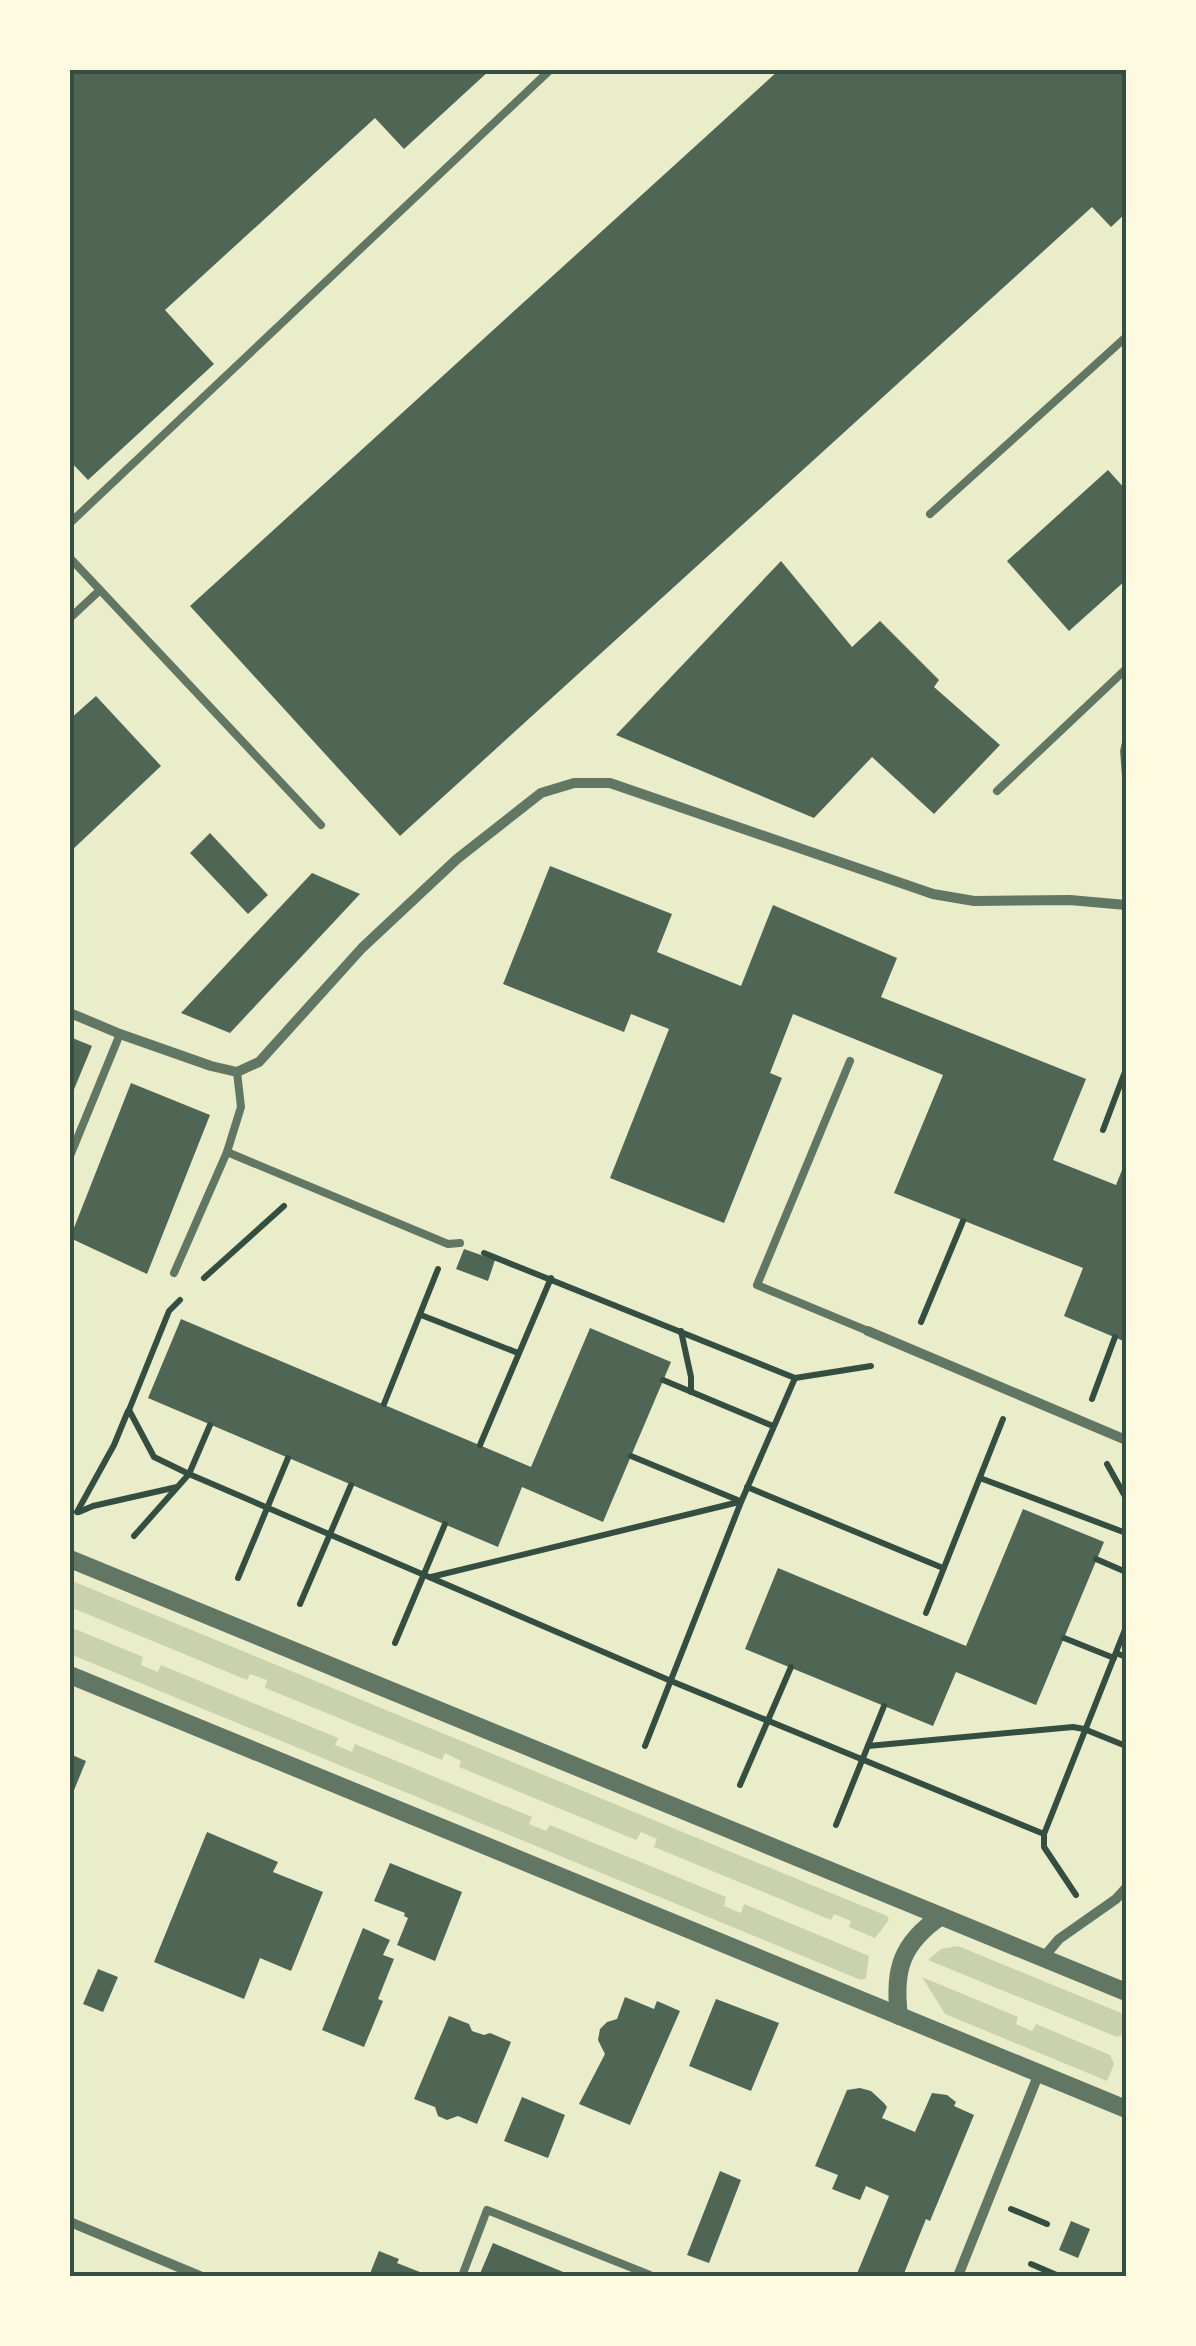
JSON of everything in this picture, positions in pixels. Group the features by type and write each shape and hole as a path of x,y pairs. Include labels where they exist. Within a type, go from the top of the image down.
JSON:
{"street":[{"path":"70,1012 120,1034 237,1072 259,1062 362,948 456,859 541,793 574,783 610,783 933,894 974,901 1126,904"},
{"path":"868,1331 1126,1440"},
{"path":"70,1559 1126,1992"},
{"path":"70,1675 1126,2109"},
{"path":"1043,1958 1059,1939 1126,1888"},
{"path":"899,2016 896,1993 902,1959 922,1929 941,1916"},
{"path":"958,2276 1039,2073"},
{"path":"70,2222 200,2276"}],"lane":[{"path":"70,524 550,70"},
{"path":"930,514 1126,337"},
{"path":"70,558 321,825"},
{"path":"70,618 100,590"},
{"path":"997,791 1126,669"},
{"path":"1126,743 1126,776"},
{"path":"70,1156 120,1034"},
{"path":"850,1061 757,1284 868,1331"},
{"path":"174,1273 227,1152 241,1108 237,1072"},
{"path":"227,1152 448,1244 460,1243"},
{"path":"462,2276 487,2210 650,2274"}],"path":[{"path":"1103,1130 1126,1069"},
{"path":"196,1286 307,1185"},
{"path":"922,1318 963,1221"},
{"path":"460,1243 795,1378 895,1362 910,1349"},
{"path":"384,1404 448,1244"},
{"path":"480,1445 551,1278"},
{"path":"177,1487 78,1512 114,1445 169,1310 182,1298"},
{"path":"420,1315 518,1353"},
{"path":"681,1331 691,1392"},
{"path":"1097,1387 1115,1337"},
{"path":"645,1746 747,1486 795,1378"},
{"path":"663,1380 773,1426"},
{"path":"926,1613 1013,1392"},
{"path":"129,1410 154,1456 188,1474 670,1681 1044,1834"},
{"path":"134,1536 188,1474 210,1425"},
{"path":"631,1456 741,1502"},
{"path":"238,1578 288,1458"},
{"path":"980,1478 1126,1532"},
{"path":"300,1604 351,1484"},
{"path":"747,1486 942,1568"},
{"path":"426,1576 741,1502"},
{"path":"395,1644 445,1524"},
{"path":"1096,1559 1126,1572"},
{"path":"1076,1895 1044,1848 1044,1834 1126,1627"},
{"path":"1064,1638 1126,1657"},
{"path":"740,1785 791,1668"},
{"path":"836,1824 884,1706"},
{"path":"868,1746 1073,1727 1126,1746"},
{"path":"1031,2264 1059,2276"}],"green space":[{"path":"70,1580 889,1920 875,1938 849,1927 851,1921 834,1914 831,1920 654,1847 657,1839 641,1832 636,1840 459,1767 461,1761 445,1753 442,1760 265,1688 267,1680 250,1674 247,1680 70,1607"},
{"path":"70,1627 143,1657 141,1665 158,1672 161,1665 338,1738 335,1745 352,1752 355,1744 532,1817 529,1824 546,1831 550,1825 726,1897 724,1906 741,1913 744,1904 869,1956 866,1978 861,1980 70,1654"},
{"path":"958,1946 1126,2015 1125,2034 1117,2037 928,1960 941,1949"},
{"path":"922,1977 1018,2017 1016,2024 1032,2031 1036,2024 1110,2055 1114,2064 1107,2081 945,2014"}],"building":[{"path":"70,70 490,70 404,149 375,118 165,310 214,364 88,480 70,461"},
{"path":"779,70 1126,70 1126,213 1111,227 1092,207 400,836 190,606"},
{"path":"1108,470 1126,490 1126,580 1069,631 1007,561"},
{"path":"781,561 852,647 880,621 939,680 934,687 1000,745 934,814 872,757 814,818 616,735"},
{"path":"96,696 161,766 70,852 70,719"},
{"path":"210,833 268,895 248,914 190,853"},
{"path":"550,866 672,914 657,952 741,986 773,905 897,958 881,997 1086,1079 1053,1160 1116,1185 1126,1160 1126,1342 1064,1316 1083,1268 894,1193 943,1075 793,1014 770,1073 782,1078 724,1223 610,1178 669,1029 631,1014 624,1032 503,984"},
{"path":"312,873 360,894 230,1033 181,1013"},
{"path":"70,1037 92,1046 70,1099"},
{"path":"131,1083 210,1115 147,1274 70,1238"},
{"path":"464,1249 495,1260 488,1281 456,1269"},
{"path":"181,1319 531,1467 590,1328 671,1362 603,1522 522,1487 498,1547 148,1398"},
{"path":"1023,1509 1104,1542 1036,1705 956,1672 933,1726 745,1649 778,1568 966,1646"},
{"path":"70,1754 86,1761 70,1800"},
{"path":"207,1832 278,1862 273,1872 323,1892 291,1971 260,1958 244,1999 154,1962"},
{"path":"390,1863 462,1892 435,1961 397,1945 408,1918 405,1913 374,1901"},
{"path":"363,1928 390,1940 383,1955 394,1959 378,1999 383,2001 364,2047 322,2030"},
{"path":"98,1969 118,1977 103,2012 83,2004"},
{"path":"625,1997 654,2009 657,2001 680,2011 630,2125 579,2104 605,2054 598,2040 600,2029 617,2019"},
{"path":"716,1999 779,2023 751,2091 689,2066"},
{"path":"449,2016 469,2024 472,2031 511,2042 477,2124 458,2116 447,2120 438,2116 435,2107 414,2099"},
{"path":"847,2090 871,2091 887,2107 882,2118 915,2132 932,2093 947,2095 956,2102 954,2106 974,2115 903,2276 856,2276 889,2196 866,2186 860,2200 832,2189 838,2175 815,2166"},
{"path":"522,2097 565,2115 548,2158 504,2141"},
{"path":"720,2171 741,2180 709,2263 687,2255"},
{"path":"1071,2221 1090,2229 1078,2258 1059,2250"},
{"path":"493,2243 573,2276 479,2276"},
{"path":"379,2251 399,2259 397,2263 430,2276 369,2276"}]}
